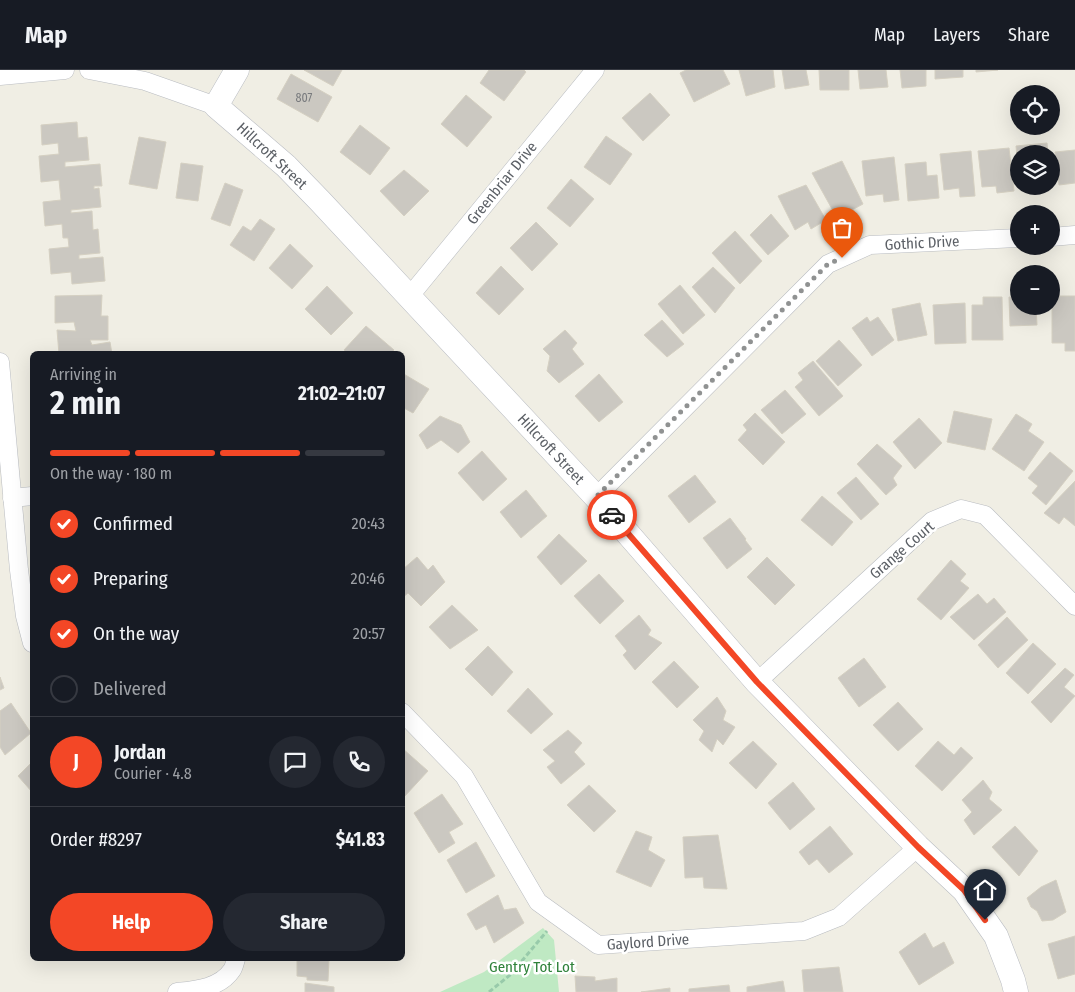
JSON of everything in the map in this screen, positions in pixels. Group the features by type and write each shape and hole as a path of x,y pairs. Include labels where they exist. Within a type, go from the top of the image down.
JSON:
{"street":[{"path":"0,76 65,70"},
{"path":"89,70 145,81 216,106 237,70"},
{"name":"Greenbriar Drive","path":"409,296 595,70"},
{"name":"Hillcroft Street","path":"216,106 286,166 596,497 757,682 918,847 964,890 996,936 1016,992"},
{"path":"1060,237 1075,236"},
{"name":"Gothic Drive","path":"596,497 828,264 870,245 1010,238"},
{"path":"0,362 19,570 25,616 30,635"},
{"path":"12,498 30,496"},
{"name":"Grange Court","path":"757,682 932,521 960,509 985,515 1075,606"},
{"name":"Gaylord Drive","path":"405,715 464,776 538,902 598,945 804,931 839,917 918,847"},
{"path":"177,992 199,990 217,983 232,970 235,961"}],"path":[{"path":"489,992 510,975 559,917"}],"green space":[{"name":"Gentry Tot Lot","path":"543,928 554,940 559,992 440,992 484,972"}],"building":[{"path":"304,70 342,70 333,86"},
{"path":"489,70 524,70 526,72 504,101 480,83"},
{"path":"686,70 723,70 730,84 694,102 680,73"},
{"path":"739,70 773,70 775,87 746,96"},
{"path":"782,70 806,70 809,85 785,89"},
{"path":"819,70 849,70 849,90 820,90"},
{"path":"858,70 886,70 888,87 860,89"},
{"path":"900,70 926,70 926,86 902,88"},
{"path":"935,70 963,70 963,77 935,79"},
{"path":"976,70 998,70 976,72"},
{"path":"291,74 332,97 318,122 277,99"},
{"path":"650,93 670,115 643,141 622,118"},
{"path":"466,95 492,117 467,147 441,124"},
{"path":"77,122 78,138 87,137 89,160 65,162 65,167 100,164 102,186 94,186 94,189 99,188 101,207 71,210 71,213 92,211 93,230 98,229 100,253 79,255 79,259 103,257 105,281 72,284 71,272 51,274 49,249 69,247 68,238 63,238 62,224 45,226 43,202 61,200 59,180 41,182 39,156 59,154 58,143 42,145 41,125"},
{"path":"360,125 390,148 370,175 340,152"},
{"path":"606,136 632,154 610,185 584,167"},
{"path":"139,137 166,142 157,189 129,184"},
{"path":"1047,143 1047,145 1026,145"},
{"path":"1009,148 1010,191 997,193 996,186 982,187 978,151"},
{"path":"1075,150 1075,183 1060,185 1060,152"},
{"path":"971,151 975,196 960,197 959,188 944,190 940,154"},
{"path":"894,157 899,200 884,202 883,194 866,196 862,161"},
{"path":"842,161 863,204 837,218 812,173"},
{"path":"926,162 927,176 937,175 939,198 908,201 905,164"},
{"path":"181,163 203,166 198,201 176,198"},
{"path":"404,170 429,191 404,216 380,191"},
{"path":"571,179 594,199 570,227 547,208"},
{"path":"225,183 243,190 230,226 211,219"},
{"path":"806,185 826,220 811,229 808,222 795,230 778,196"},
{"path":"771,214 789,236 768,255 750,235"},
{"path":"260,219 275,229 254,261 230,245 243,226 251,231"},
{"path":"536,222 558,244 532,271 510,248"},
{"path":"735,231 762,261 740,284 712,253"},
{"path":"290,244 313,266 292,289 269,268"},
{"path":"501,266 524,289 499,315 476,293"},
{"path":"713,267 735,288 715,313 692,287"},
{"path":"680,285 705,315 683,334 658,304"},
{"path":"327,286 353,313 331,335 305,309"},
{"path":"102,295 101,316 108,316 108,340 90,340 92,345 110,342 112,351 59,351 57,330 76,331 74,322 55,323 55,296"},
{"path":"1060,296 1075,296 1075,351 1065,351 1065,343 1052,343 1052,315 1060,315"},
{"path":"983,297 1002,297 1003,340 972,340 972,305 983,305"},
{"path":"1009,297 1010,315 1036,315 1037,325 1010,326"},
{"path":"920,303 927,335 898,341 892,309"},
{"path":"965,303 966,343 935,344 933,305"},
{"path":"867,317 870,322 878,317 894,340 872,356 852,328"},
{"path":"662,320 684,344 667,357 644,335"},
{"path":"366,326 394,350 345,351"},
{"path":"565,330 577,343 572,349 584,364 559,383 547,371 550,356 543,349"},
{"path":"839,340 862,365 838,386 816,361"},
{"path":"813,361 843,396 819,416 795,387 803,380 798,373"},
{"path":"599,374 623,402 599,422 575,396"},
{"path":"405,375 429,389 413,413 405,409"},
{"path":"785,390 806,414 782,434 761,410"},
{"path":"954,411 992,419 985,450 947,442"},
{"path":"755,413 785,442 763,465 738,440 747,430 743,425"},
{"path":"1016,414 1032,424 1028,431 1044,442 1024,471 992,449"},
{"path":"440,416 461,425 470,442 458,453 441,440 427,449 419,435"},
{"path":"919,418 942,443 915,469 893,442"},
{"path":"877,444 902,466 893,478 897,485 886,495 857,464"},
{"path":"482,451 507,479 483,501 458,473"},
{"path":"1050,452 1073,471 1046,505 1032,493 1038,486 1028,478"},
{"path":"695,475 716,502 689,523 668,496"},
{"path":"856,477 879,504 861,520 837,493"},
{"path":"1075,481 1075,526 1064,517 1059,524 1044,513"},
{"path":"526,490 547,516 521,538 500,512"},
{"path":"822,496 853,522 832,546 801,520"},
{"path":"730,518 752,549 727,569 703,538"},
{"path":"559,534 587,561 561,585 537,557"},
{"path":"417,557 428,570 433,565 445,582 421,606 408,593 405,596 405,567"},
{"path":"767,557 795,585 775,605 747,577"},
{"path":"951,560 966,574 960,581 969,588 941,620 917,599"},
{"path":"599,574 624,601 600,624 574,596"},
{"path":"978,594 987,604 994,598 1006,612 974,640 950,617"},
{"path":"452,605 478,630 450,649 429,627"},
{"path":"639,615 651,630 648,635 662,643 635,670 623,655 627,651 615,636"},
{"path":"1007,617 1028,640 998,668 978,645"},
{"path":"1033,643 1056,664 1028,694 1006,673"},
{"path":"488,646 513,672 492,696 465,669"},
{"path":"864,658 886,687 859,707 838,678"},
{"path":"674,661 699,687 677,708 652,682"},
{"path":"1065,668 1074,675 1064,687 1075,696 1051,723 1031,702"},
{"path":"0,677 4,688 0,690"},
{"path":"528,688 553,714 531,734 507,711"},
{"path":"717,697 726,711 723,720 735,727 723,745 717,739 712,752 699,740 704,731 693,720"},
{"path":"898,702 923,729 898,751 873,725"},
{"path":"11,703 30,732 30,734 5,755 0,747 0,711"},
{"path":"568,730 582,743 574,752 585,764 561,784 547,767 555,761 543,750"},
{"path":"753,741 777,764 756,789 729,763"},
{"path":"938,741 954,755 961,747 973,758 942,791 915,766"},
{"path":"405,751 428,771 405,796"},
{"path":"30,764 30,790 18,776"},
{"path":"983,780 992,792 989,799 1002,810 974,835 964,820 972,812 962,800"},
{"path":"793,782 815,809 790,830 768,803"},
{"path":"589,785 616,811 594,832 567,805"},
{"path":"442,794 463,824 449,832 455,843 439,853 414,813"},
{"path":"830,826 853,854 829,873 817,859 809,865 799,852"},
{"path":"1015,826 1038,851 1019,876 992,847"},
{"path":"636,831 652,837 648,850 665,860 651,887 616,872"},
{"path":"718,835 727,889 704,888 703,877 685,878 683,837"},
{"path":"476,842 495,876 466,893 447,860"},
{"path":"1056,880 1066,912 1053,920 1042,921 1037,911 1031,907 1027,898 1041,887"},
{"path":"498,895 504,910 516,908 524,923 494,943 486,925 476,930 467,914"},
{"path":"925,933 933,948 944,942 954,963 919,985 899,952"},
{"path":"1075,936 1075,974 1058,979 1048,944"},
{"path":"297,961 329,961 328,981 307,980 307,977 297,976"},
{"path":"839,967 843,992 804,992 802,970"},
{"path":"575,976 595,977 595,981 617,978 617,992 576,992"},
{"path":"783,981 785,992 747,992 747,987"},
{"path":"305,983 334,987 334,992 305,992"},
{"path":"729,985 730,992 689,992 689,989"},
{"path":"670,988 670,992 641,992"}],"way so far":[{"path":"612,515 596,497 828,264 842,258"}],"route":[{"path":"612,515 757,682 918,847 964,890 985,920"}]}
